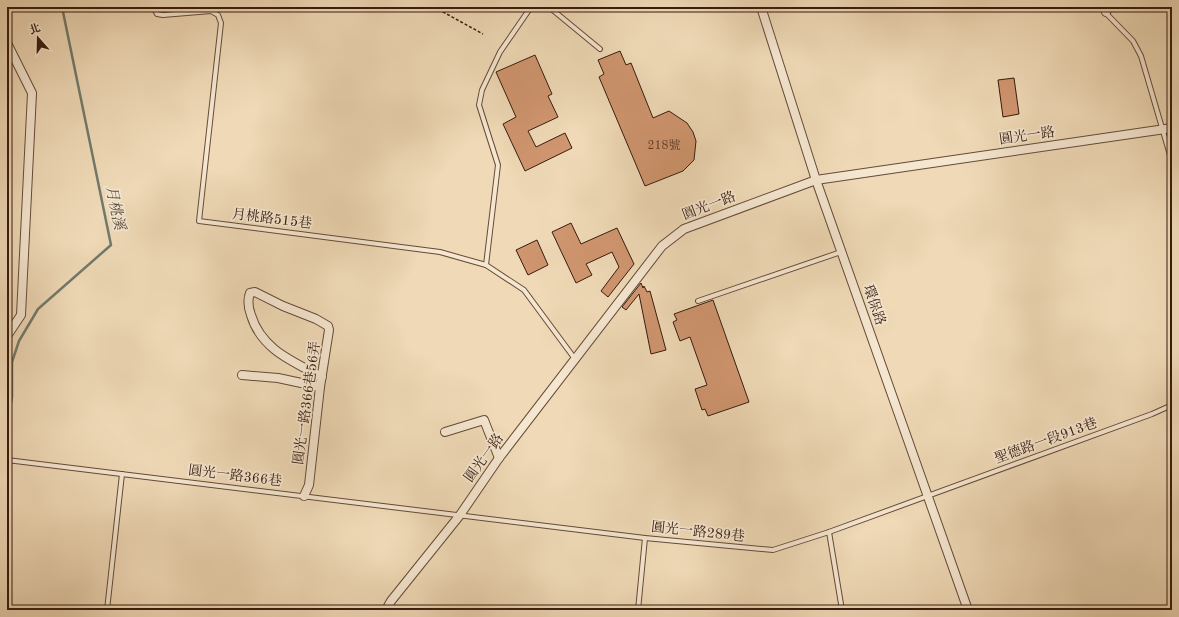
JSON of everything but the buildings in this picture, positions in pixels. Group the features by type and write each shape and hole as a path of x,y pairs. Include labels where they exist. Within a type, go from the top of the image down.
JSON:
{"street":[{"name":"環保路","path":"761,7 816,180 968,610"},
{"path":"7,43 32,93 21,315 10,326 7,336"},
{"name":"圓光一路","path":"386,610 391,601 460,515 500,458 662,246 684,229 816,180 1172,128"},
{"name":"圓光一路366巷56弄","path":"304,496 309,485 320,387 322,377 328,340 328,326 316,319 283,306 255,292 250,293 248,306 252,321 262,338 273,349 322,377"},
{"path":"242,375 278,378 320,387"},
{"path":"445,432 484,420 500,458"}],"lane":[{"name":"月桃路515巷","path":"152,7 157,14 163,15 211,11 218,15 221,24 199,220 440,252 486,265 524,290 575,359"},
{"path":"486,265 498,165 479,105 482,90 500,52 531,7"},
{"path":"548,7 600,49"},
{"path":"1105,9 1133,41 1141,56 1172,162"},
{"path":"698,301 842,252"},
{"name":"聖德路一段913巷","path":"927,496 1144,417 1172,405"},
{"name":"圓光一路366巷","path":"7,460 460,515"},
{"path":"106,610 122,474"},
{"name":"圓光一路289巷","path":"460,515 645,538 773,550 829,532 927,496"},
{"path":"829,532 842,610"},
{"path":"638,610 645,538"}],"path":[{"path":"434,7 483,34"}],"waterway":[{"name":"月桃溪","path":"7,424 12,397 12,362 19,341 38,309 111,245 62,7"}]}
